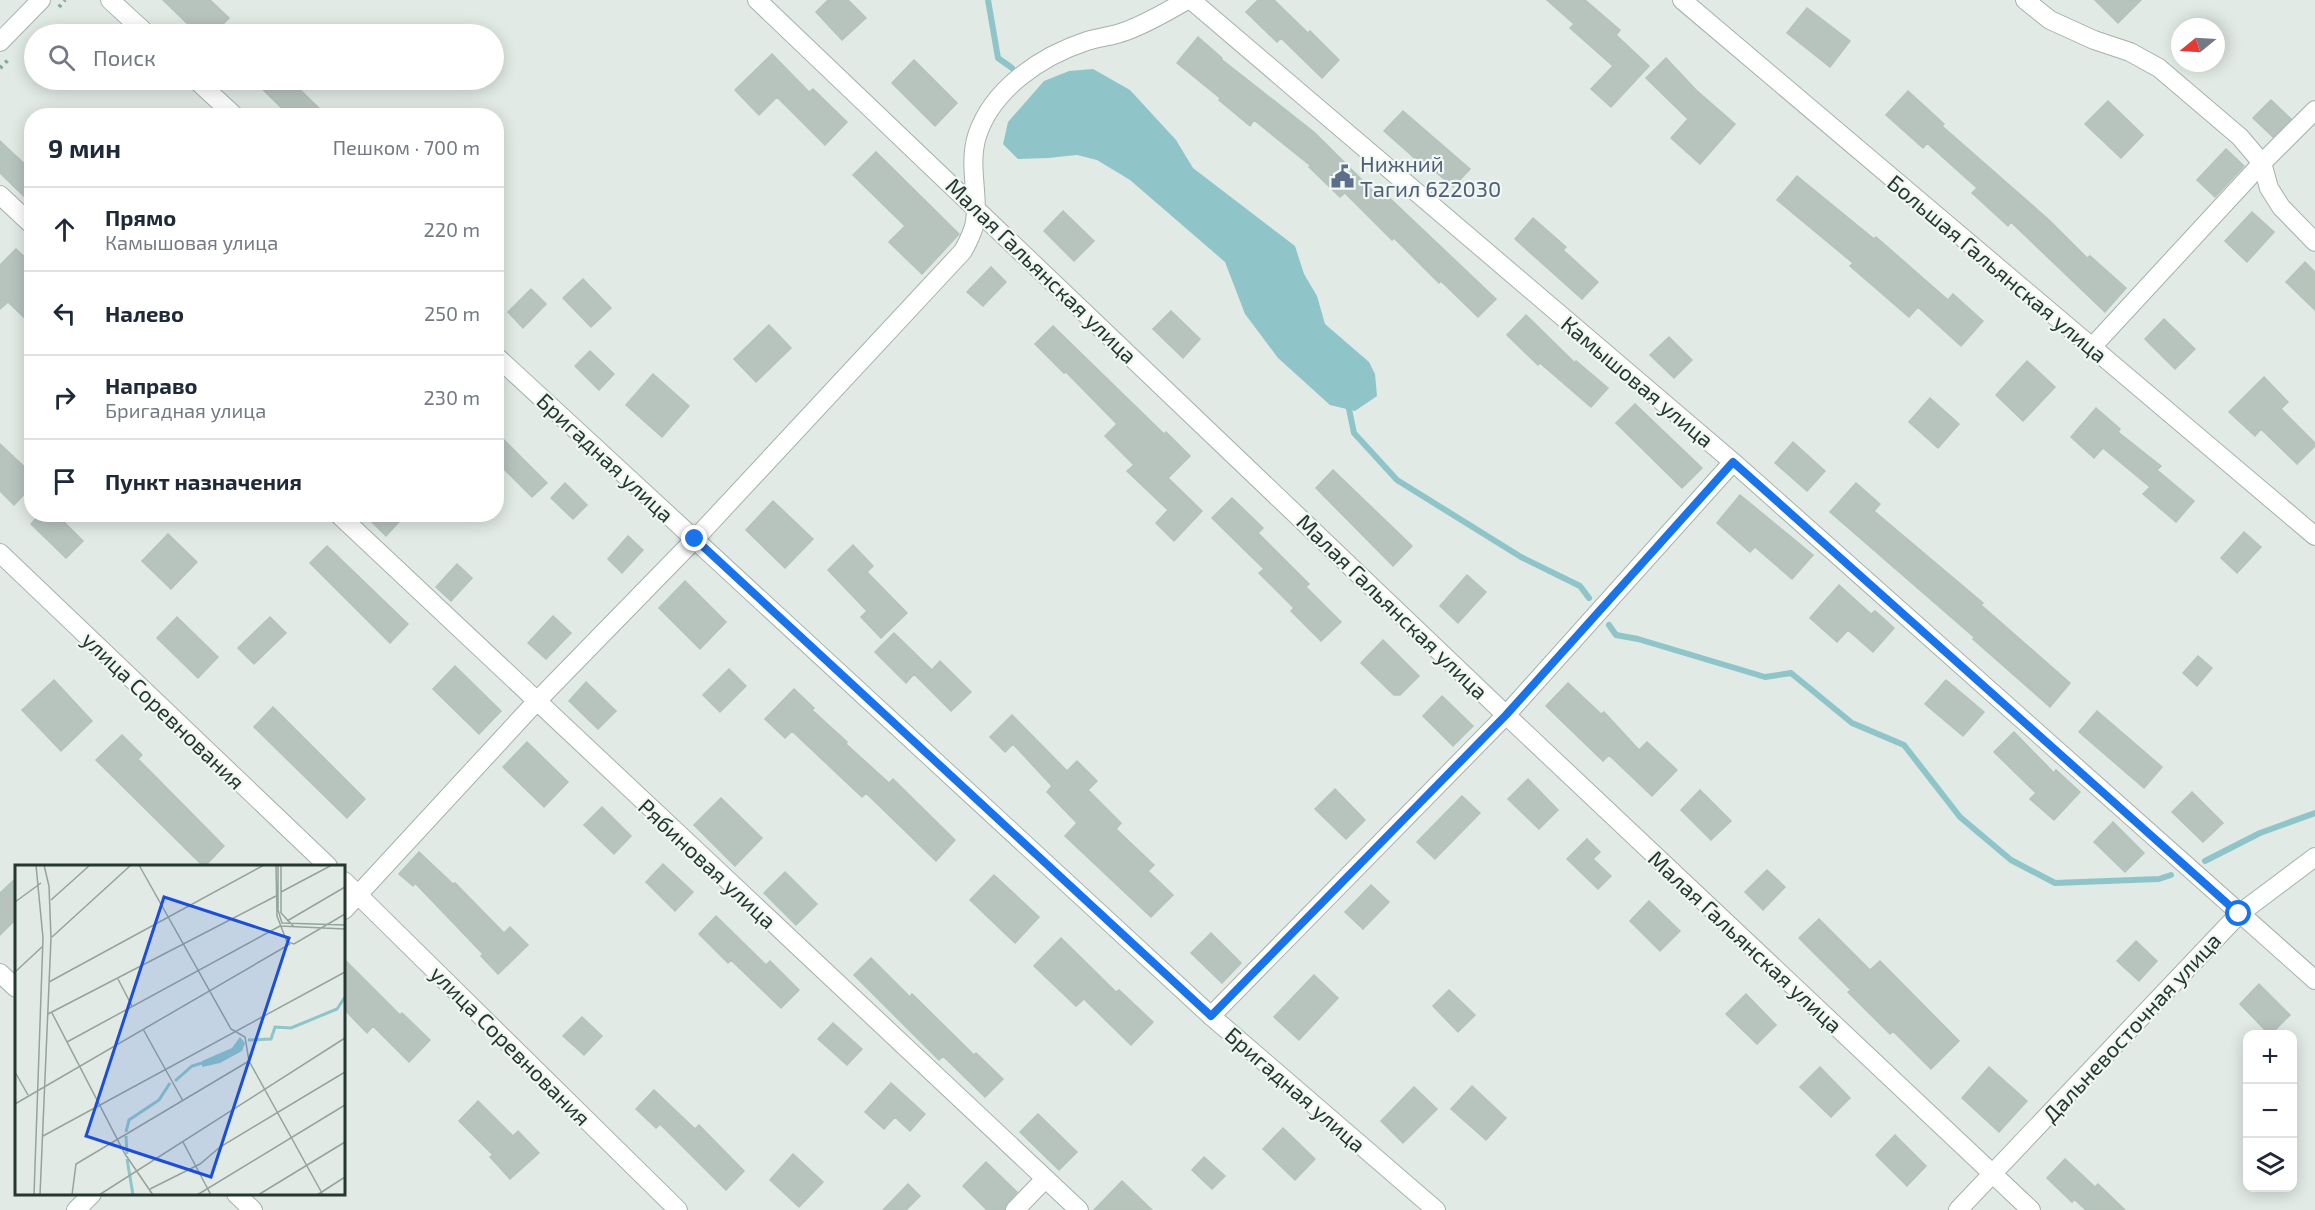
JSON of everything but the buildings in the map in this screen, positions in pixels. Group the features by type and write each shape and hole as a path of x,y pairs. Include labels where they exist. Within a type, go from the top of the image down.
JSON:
{"street":[{"path":"0,42 41,0"},
{"path":"110,0 136,24"},
{"name":"Малая Гальянская улица","path":"758,0 1506,715 2031,1210"},
{"path":"345,909 536,702 695,539 963,251 972,235 976,207 973,169 976,138 985,116 996,100 1030,69 1052,56 1086,42 1125,32 1189,0"},
{"name":"Камышовая улица","path":"1189,0 1733,462 2315,980"},
{"name":"Большая Гальянская улица","path":"1682,0 2315,536"},
{"path":"2025,0 2050,20 2130,52 2159,68 2240,137 2262,163 2269,188 2281,207 2315,242"},
{"path":"207,90 226,108"},
{"path":"2092,347 2262,163 2315,110"},
{"path":"0,195 24,218"},
{"name":"Бригадная улица","path":"504,363 1211,1016 1436,1210"},
{"path":"1211,1016 1506,715 1733,462"},
{"name":"Рябиновая улица","path":"346,522 1079,1210"},
{"name":"улица Соревнования","path":"0,553 326,865"},
{"name":"Дальневосточная улица","path":"1958,1210 2239,914 2315,857"},
{"name":"улица Соревнования","path":"345,882 678,1210"},
{"path":"0,973 15,987"},
{"path":"1015,1210 1045,1179"},
{"path":"76,1210 91,1195"},
{"path":"237,1195 253,1210"}],"water":[{"path":"1093,69 1130,90 1176,140 1193,168 1295,246 1304,274 1317,296 1325,324 1369,362 1375,374 1377,396 1355,411 1330,405 1278,358 1245,314 1225,262 1130,180 1097,160 1077,155 1018,159 1003,144 1008,122 1044,81 1069,71"}],"waterway":[{"path":"988,0 998,58 1012,68"},
{"path":"1348,404 1354,433 1397,480 1521,557 1580,586 1589,598"},
{"path":"1609,625 1616,635 1638,639 1765,677 1791,673 1852,723 1904,745 1960,817 2011,860 2055,883 2159,879 2171,875"},
{"path":"2205,861 2260,833 2315,813"}],"place":[{"name":"Нижний Тагил 622030","path":"1342,176"}],"route":[{"path":"695,539 1211,1016 1506,715 1733,462 2239,914"}]}
